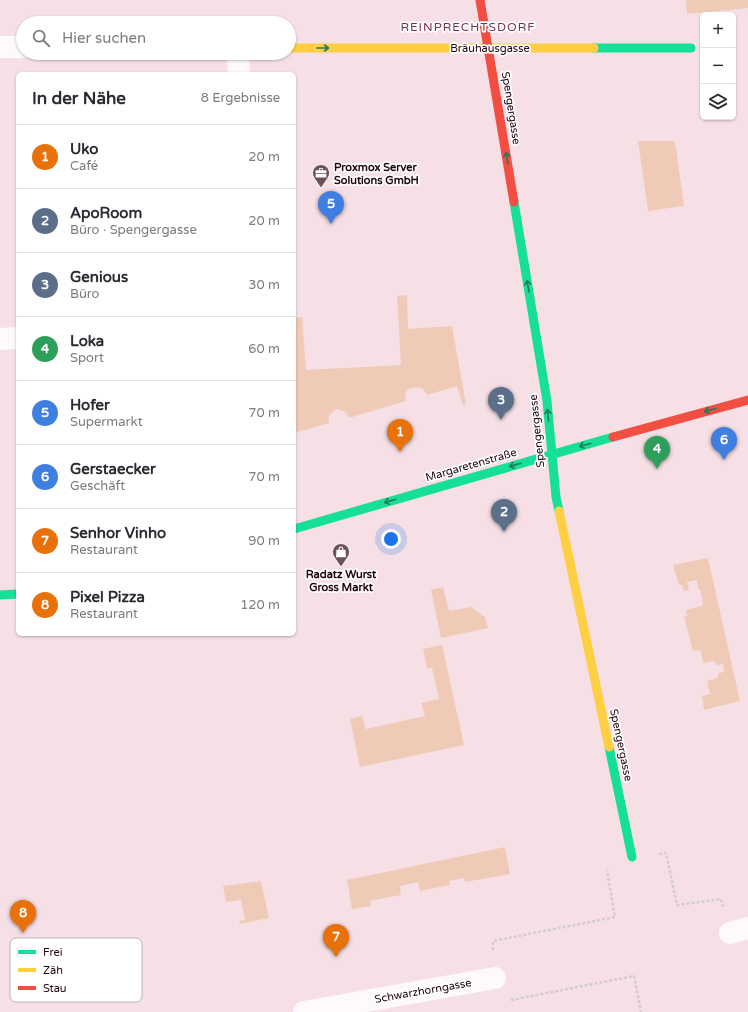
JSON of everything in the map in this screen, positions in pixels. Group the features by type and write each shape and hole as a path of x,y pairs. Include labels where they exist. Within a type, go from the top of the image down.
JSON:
{"street":[{"name":"Spengergasse","path":"480,0 547,401 556,497 632,857"},
{"path":"0,47 16,47"},
{"name":"Bräuhausgasse","path":"296,48 691,48"},
{"path":"238,60 239,72"},
{"path":"0,339 16,338"},
{"name":"Margaretenstraße","path":"296,528 552,454 748,400"},
{"path":"0,595 16,594"},
{"name":"Schwarzhorngasse","path":"304,1012 495,978"}],"path":[{"path":"641,1012 634,976 499,1003 495,978 493,941 615,917 605,862 666,853 677,905 721,899 739,931"}],"shaded area":[{"path":"686,0 748,0 748,8 687,14"},
{"path":"638,141 675,141 684,206 648,211"},
{"path":"407,295 408,329 452,326 466,404 463,405 457,386 427,395 423,389 416,387 407,390 405,397 406,401 349,418 346,412 336,409 329,417 329,423 296,432 296,318 302,317 306,370 401,365 397,296"},
{"path":"708,558 740,701 704,710 702,696 710,694 707,681 717,678 719,673 724,672 723,664 717,665 714,661 703,663 701,650 693,651 684,617 687,616 686,610 702,606 703,603 700,590 698,589 697,580 687,582 689,590 684,591 682,585 679,585 673,565"},
{"path":"443,587 449,611 471,607 485,617 488,628 441,638 431,590"},
{"path":"442,645 464,745 360,767 350,719 362,716 366,729 425,716 421,703 439,699 432,668 427,669 423,649"},
{"path":"505,847 510,874 465,882 464,878 449,881 450,885 420,891 418,882 400,886 401,895 370,901 371,906 352,909 347,880"},
{"path":"261,881 269,918 240,924 239,921 245,920 241,900 226,902 223,886"}],"traffic: fast":[{"path":"594,48 691,48"},
{"path":"514,202 547,401 556,497 559,511"},
{"path":"296,528 613,437"},
{"path":"0,595 16,594"},
{"path":"609,747 632,857"}],"traffic: slow":[{"path":"296,48 594,48"},
{"path":"559,511 609,747"}],"traffic: jam":[{"path":"480,0 514,202"},
{"path":"613,437 748,400"}],"place":[{"name":"Proxmox Server Solutions GmbH","path":"321,188"},
{"name":"Hofer","path":"331,224"},
{"name":"Genious","path":"501,420"},
{"name":"Uko","path":"400,452"},
{"name":"Gerstaecker","path":"724,460"},
{"name":"Loka","path":"657,469"},
{"name":"ApoRoom","path":"504,532"},
{"name":"Radatz Wurst Gross Markt","path":"341,567"},
{"name":"Pixel Pizza","path":"23,933"},
{"name":"Senhor Vinho","path":"336,957"}],"district":[{"name":"REINPRECHTSDORF","path":"468,27"}]}
